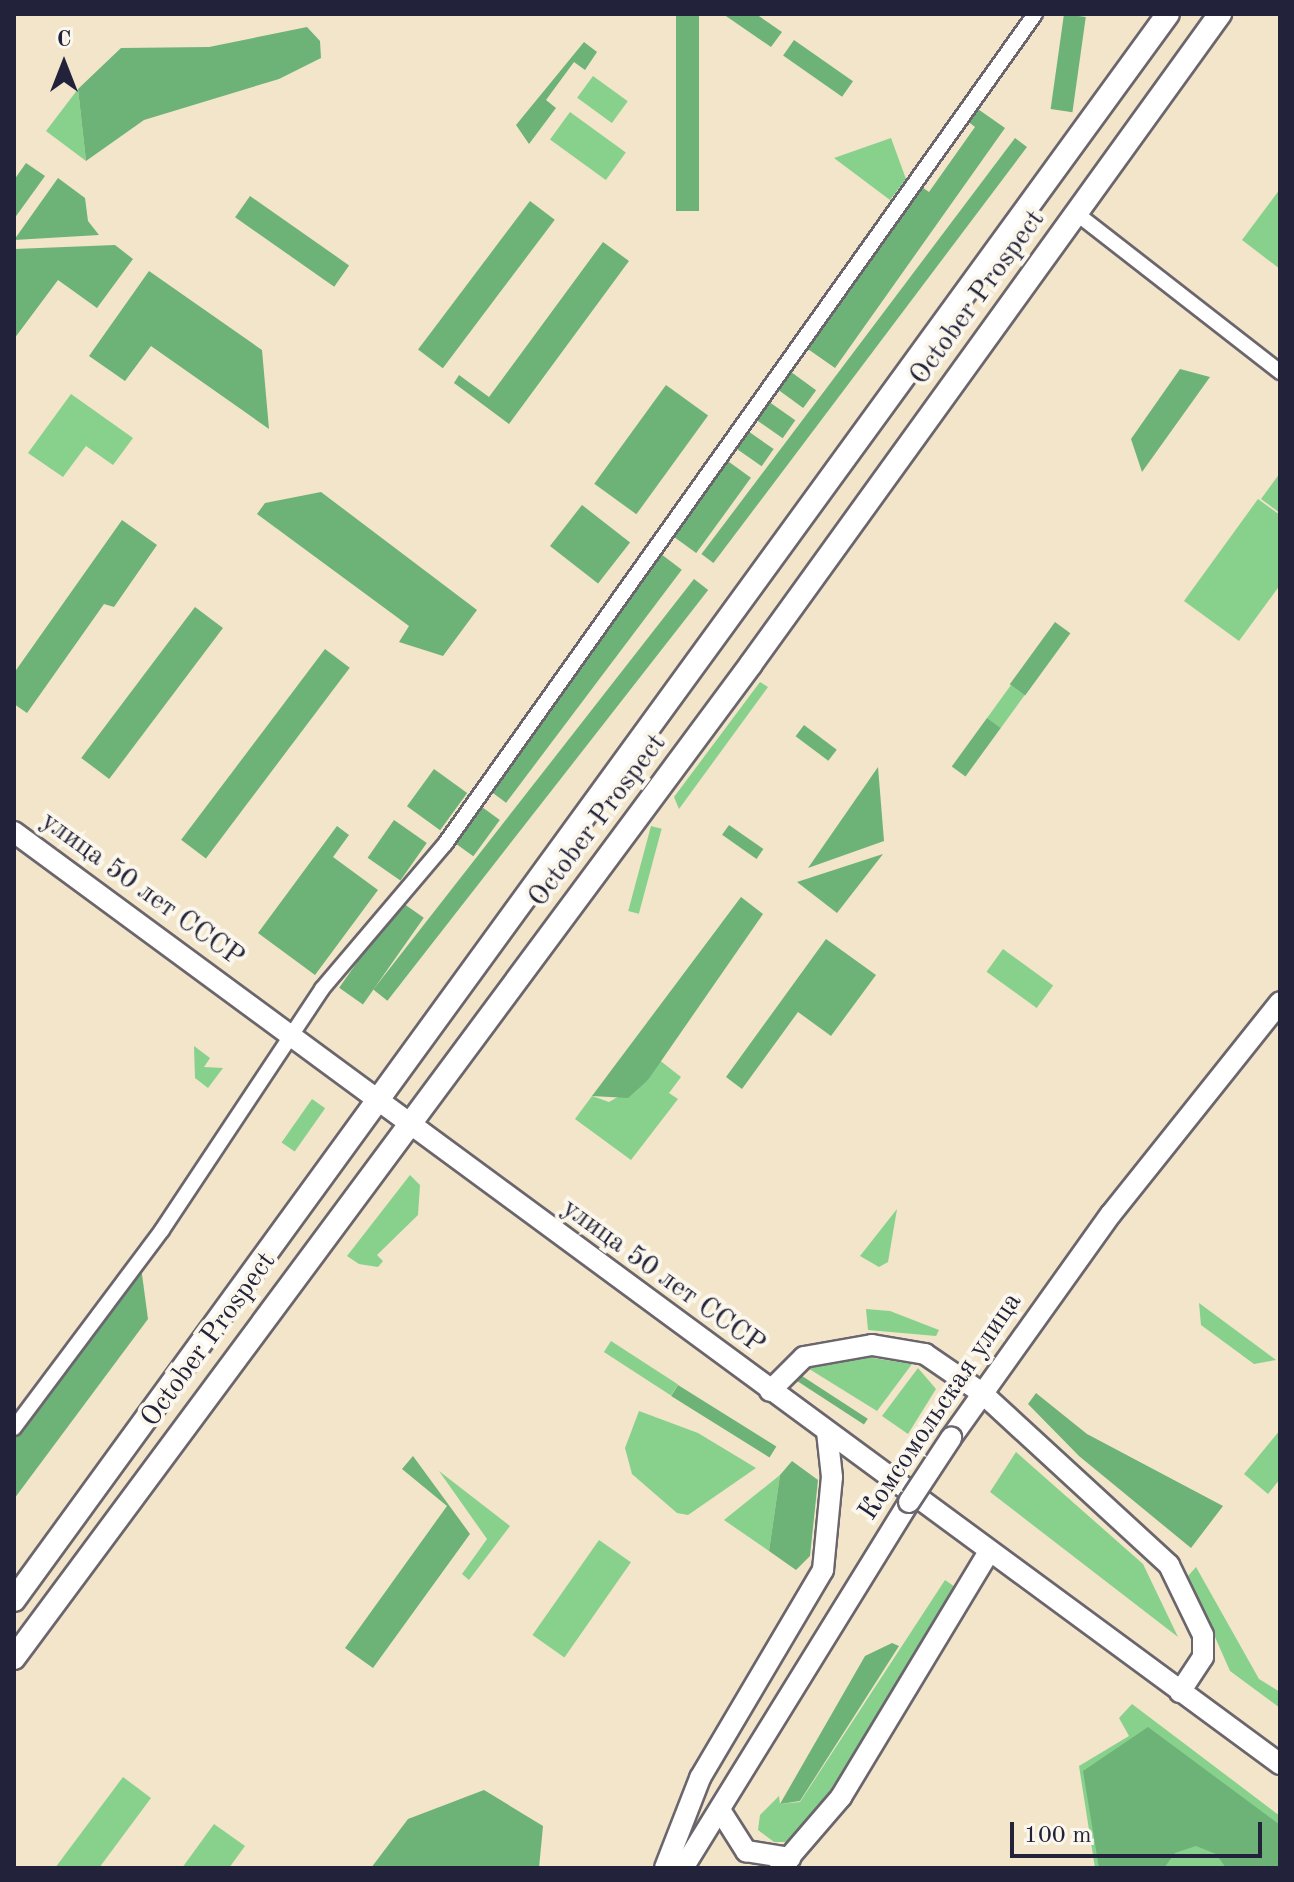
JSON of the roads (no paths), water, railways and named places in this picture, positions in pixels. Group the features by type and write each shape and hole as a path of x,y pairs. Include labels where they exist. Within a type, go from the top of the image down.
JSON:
{"main road":[{"name":"October Prospect","path":"14,1600 377,1095 1168,14"},
{"name":"October Prospect","path":"14,1658 411,1122 1220,14"},
{"name":"улица 50 лет СССР","path":"14,832 377,1095 988,1553 1280,1764"},
{"name":"Комсомольская улица","path":"683,1868 982,1393 1102,1225 1280,1002"},
{"path":"770,1391 804,1357 872,1345 925,1354 982,1393 1169,1565 1203,1635 1203,1657 1180,1692"},
{"path":"665,1868 700,1778 823,1570 832,1477 827,1432"},
{"path":"720,1810 746,1851 785,1863 841,1797 988,1553"}],"street":[{"path":"14,1428 162,1230 291,1032 398,891 452,834 1035,14"},
{"path":"1076,213 1280,372"}]}
